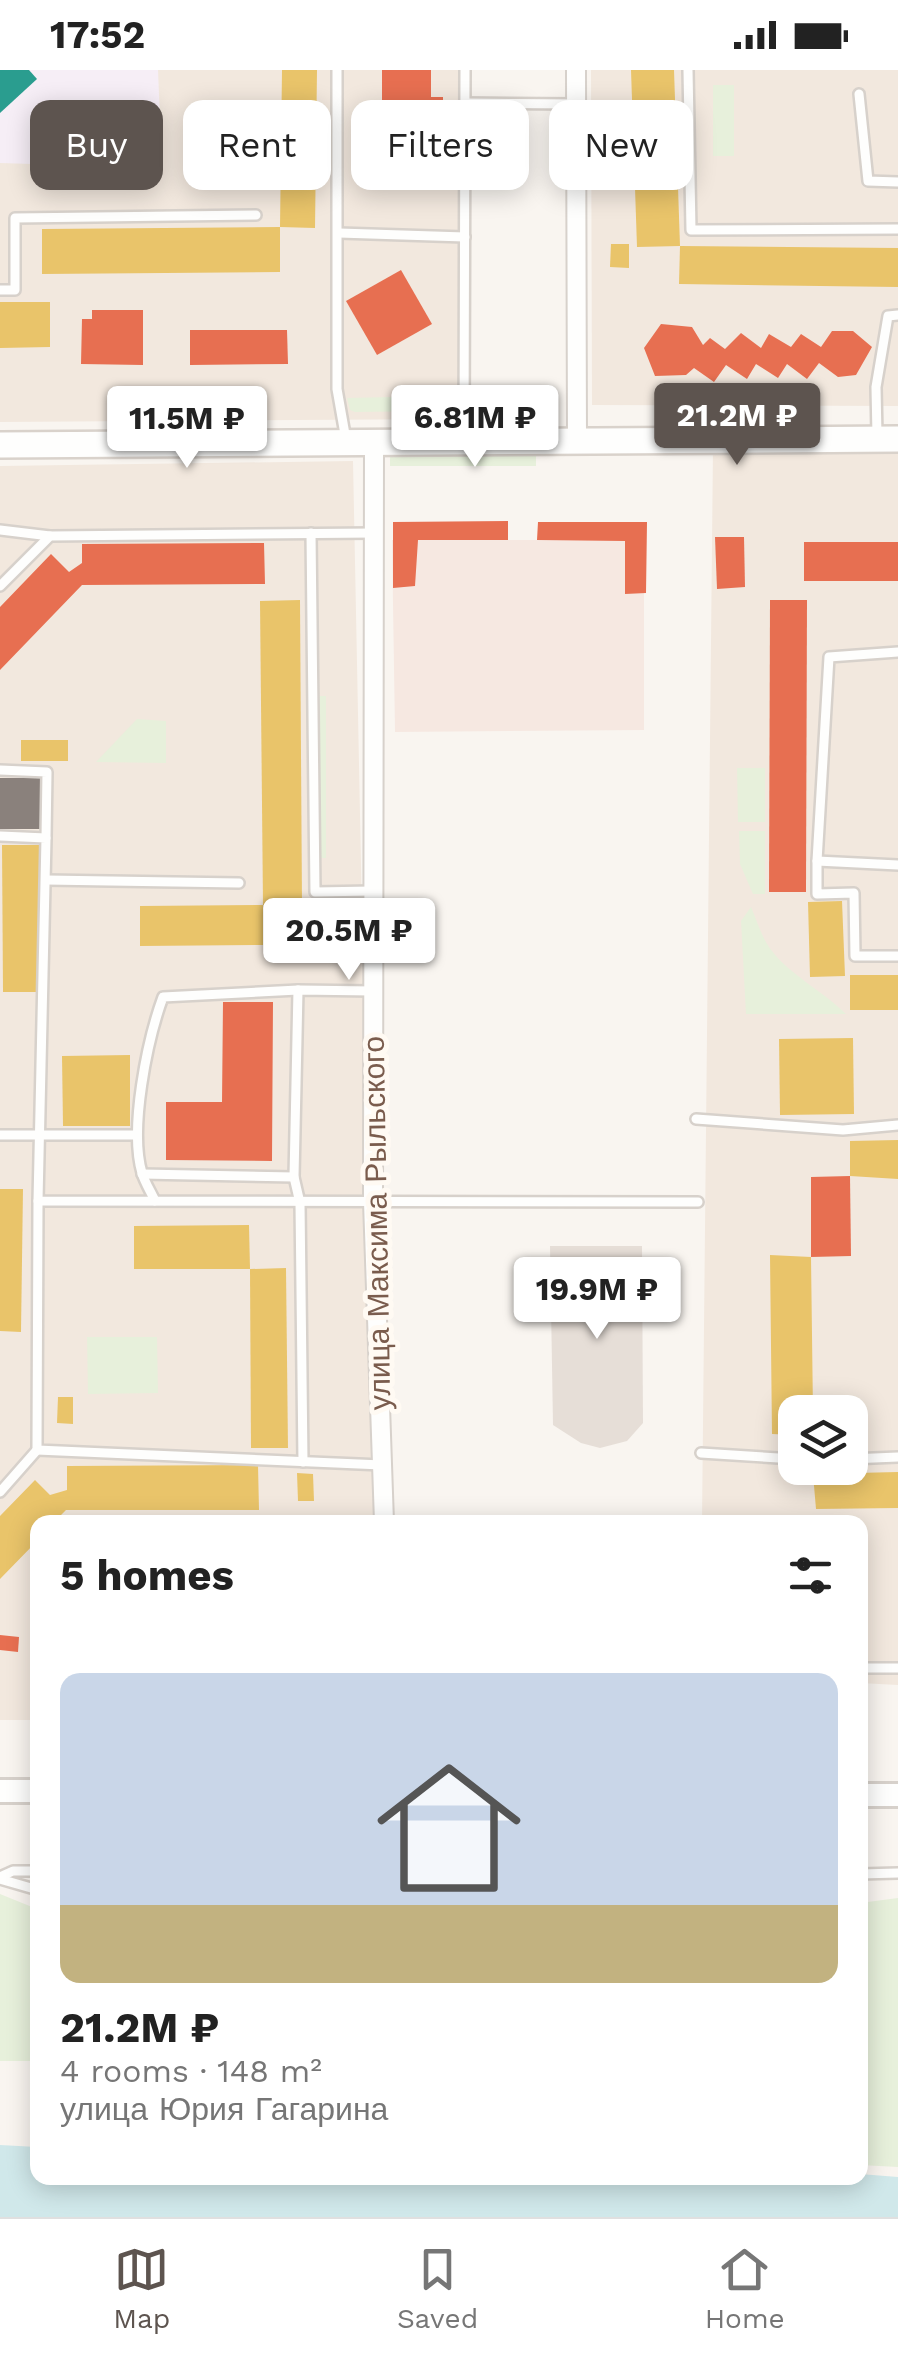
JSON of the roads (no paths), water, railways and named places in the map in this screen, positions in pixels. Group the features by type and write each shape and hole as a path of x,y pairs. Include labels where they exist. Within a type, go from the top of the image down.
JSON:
{"main road":[{"path":"0,445 887,439"}],"street":[{"path":"576,70 576,100"},
{"path":"576,190 577,442"},
{"name":"улица Максима Рыльского","path":"374,443 373,1202 384,1515"},
{"path":"0,1790 30,1790"},
{"path":"868,1794 898,1796"}],"lane":[{"path":"337,70 337,389 346,442"},
{"path":"465,70 465,100"},
{"path":"688,70 691,230 898,229"},
{"path":"859,94 868,181 898,182"},
{"path":"464,442 465,190"},
{"path":"0,290 14,290 15,218 256,215"},
{"path":"338,234 465,237"},
{"path":"887,439 876,387 888,316 898,314"},
{"path":"0,530 50,536 375,533"},
{"path":"312,533 315,892 373,891"},
{"path":"0,586 50,536"},
{"path":"898,652 829,657 816,861 817,894 854,893 856,956 898,956"},
{"path":"0,770 47,772 38,1201 38,1450 0,1492"},
{"path":"0,836 46,838"},
{"path":"816,861 898,865"},
{"path":"46,880 239,883"},
{"path":"298,990 294,1177 300,1203 302,1462"},
{"path":"155,1201 142,1174 137,1135 146,1068 163,997 373,990"},
{"path":"696,1120 843,1130 898,1125"},
{"path":"0,1135 137,1135"},
{"path":"142,1174 294,1177"},
{"path":"38,1201 698,1202"},
{"path":"38,1450 382,1465"},
{"path":"701,1453 778,1458"},
{"path":"868,1458 898,1457"},
{"path":"868,1668 898,1668"},
{"path":"0,1878 13,1871 30,1871"},
{"path":"868,1874 898,1874"},
{"path":"0,1878 30,1887"}],"water":[{"path":"0,2145 30,2147 30,2185 868,2185 868,2175 898,2177 898,2217 0,2217"}]}
